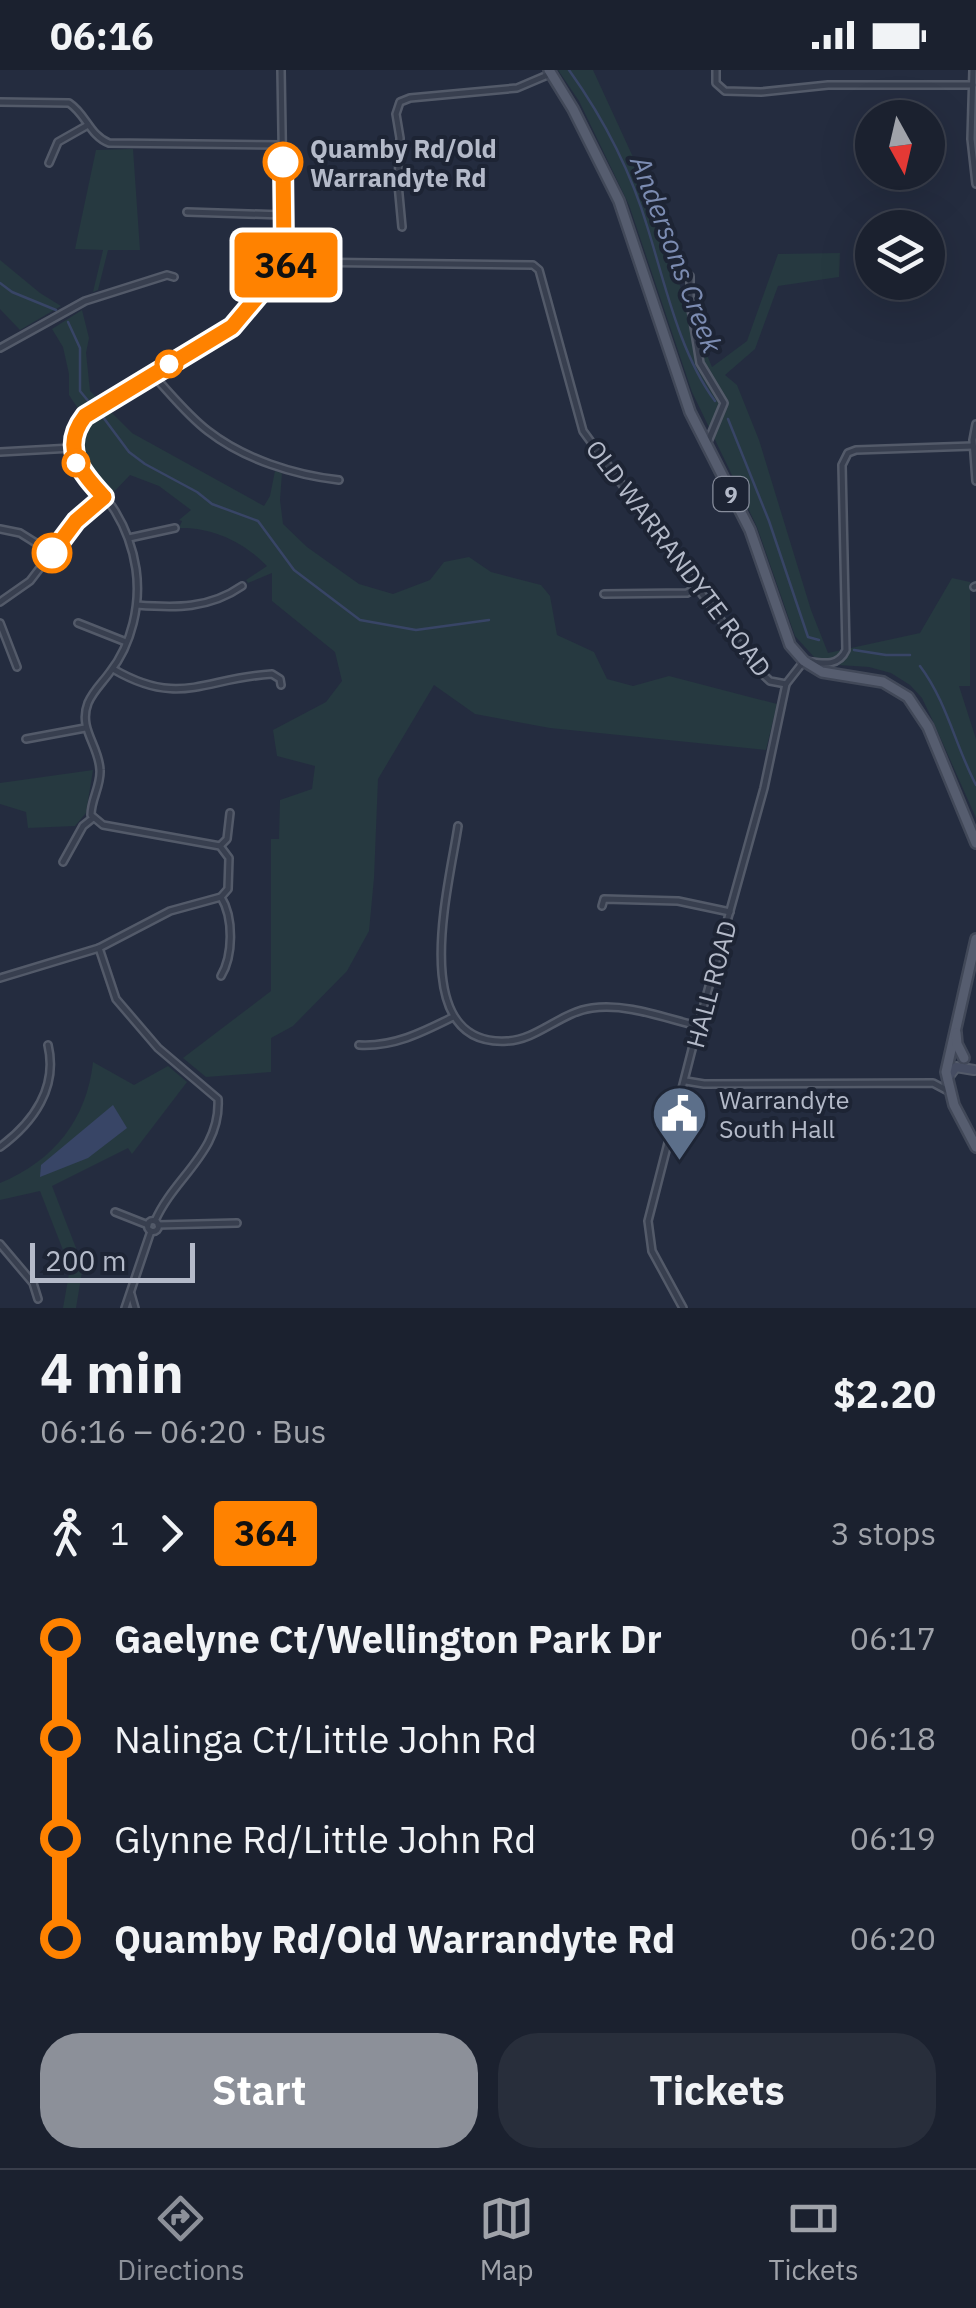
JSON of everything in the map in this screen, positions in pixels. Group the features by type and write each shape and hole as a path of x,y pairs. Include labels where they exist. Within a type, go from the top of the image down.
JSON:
{"main road":[{"name":"9","path":"550,72 619,200 669,353 706,447 750,530 790,645 804,661"},
{"path":"804,661 822,672 884,682 908,697 928,727 976,843"},
{"path":"976,939 947,1076 950,1092 976,1147"},
{"path":"962,996 956,1037 964,1058 976,1070"},
{"path":"949,1055 964,1058"},
{"path":"949,1055 976,1070"},
{"path":"947,1076 956,1067 976,1070"}],"street":[{"path":"0,978 99,948 170,911 221,898 228,889 229,858 220,846 103,825 93,818 91,808 100,768 85,728 88,703 113,669 126,642 137,605 136,571 129,538 112,507 84,475 72,448 85,416 232,327 290,258 284,250 281,70"},
{"path":"716,70 716,83 726,91 761,92 828,84 973,85"},
{"path":"973,70 976,184"},
{"path":"402,227 396,114 400,102 517,88 550,72"},
{"path":"0,102 69,104 108,144 283,145"},
{"path":"49,164 58,142 88,125"},
{"path":"186,212 284,214"},
{"name":"OLD WARRANDYTE ROAD","path":"290,258 310,263 532,266 539,270 582,431 756,668 770,680 786,684"},
{"path":"0,348 85,301 170,273"},
{"path":"690,276 690,304 700,363 724,403 706,447"},
{"path":"152,374 208,432 279,468 340,480"},
{"path":"976,424 976,481"},
{"path":"804,661 834,663 846,650 842,465 848,452 973,446"},
{"path":"0,452 72,448"},
{"path":"0,602 30,580 76,521 104,497"},
{"path":"129,538 175,528"},
{"path":"0,529 20,533 52,553"},
{"path":"137,605 195,606 242,586"},
{"path":"608,597 687,593 698,586"},
{"path":"0,622 17,667"},
{"path":"78,623 126,642"},
{"name":"HALL ROAD","path":"682,1308 652,1252 648,1221 773,753 786,684 804,661"},
{"path":"113,669 151,688 171,691 272,674 280,679 281,686"},
{"path":"26,738 85,728"},
{"path":"220,846 227,839 230,813"},
{"path":"63,862 83,826 93,818"},
{"path":"458,826 441,960 442,985 453,1016 470,1031 503,1042 521,1040 569,1013 620,1007 698,1026"},
{"path":"221,898 228,908 229,962 221,976"},
{"path":"602,900 678,901 730,912"},
{"path":"99,948 116,999 158,1048 218,1099 208,1150 162,1205 125,1308 134,1308 131,1294"},
{"path":"359,1045 406,1039 453,1016"},
{"path":"0,1147 22,1127 50,1083 48,1045"},
{"path":"922,1083 947,1076"},
{"path":"686,1080 704,1084 922,1083 937,1084 950,1092"},
{"path":"115,1212 153,1225 237,1224"},
{"path":"0,1244 33,1283 38,1299"}],"shaded area":[{"path":"558,70 593,70 644,181 712,367 747,341 778,254 840,253 839,277 778,286 755,349 725,375 737,385 759,440 828,653 920,633 952,578 970,582 970,686 959,686 976,739 976,818 922,698 910,685 891,673 814,657 795,636 757,527 692,392 629,205 579,101"},
{"path":"133,149 140,250 108,250 98,290 93,292 103,250 75,249 96,150"},
{"path":"0,260 61,306 20,330 0,309"},
{"path":"82,310 89,338 86,353 90,391 132,433 264,506 275,471 282,473 283,524 307,547 359,584 393,594 430,580 444,562 469,557 491,572 541,585 550,596 557,635 594,652 607,679 633,686 669,676 777,704 766,750 550,728 475,714 434,685 378,779 369,931 347,971 293,1026 271,1038 271,1072 206,1077 183,1058 271,991 271,839 279,839 280,800 312,789 315,766 277,756 273,730 326,702 342,681 335,652 272,601 272,573 248,583 246,580 267,566 258,557 215,533 179,528 179,520 191,510 159,486 130,475 112,494 85,461 80,443 86,421 69,395 63,347 52,329"},
{"path":"93,770 86,813 75,826 28,828 26,812 0,804 0,783"},
{"path":"93,1062 134,1085 168,1066 187,1082 132,1154 128,1148 52,1186 83,1266 76,1308 63,1308 70,1268 40,1191 0,1200 0,1183 36,1163 64,1136 84,1102"}],"water":[{"path":"113,1105 127,1128 88,1158 40,1177 41,1165"}],"waterway":[{"name":"Andersons Creek","path":"569,70 625,166 683,340 715,401"},
{"path":"0,283 56,310"},
{"name":"Andersons Creek","path":"68,322 80,348 80,391 89,402"},
{"path":"100,413 129,452 145,464 212,504 258,521 294,570 360,620 416,630 489,620"},
{"name":"Andersons Creek","path":"728,419 769,521 808,637 819,640"},
{"name":"Andersons Creek","path":"854,650 910,655"},
{"name":"Andersons Creek","path":"920,666 937,694 976,785"}],"bus line":[{"name":"364","path":"52,553 76,521 104,497 84,475 72,448 85,416 92,408 232,327 290,258 284,250 283,162"}],"place":[{"name":"Quamby Rd/Old Warrandyte Rd","path":"283,162"},
{"name":"Warrandyte South Hall","path":"680,1162"}]}
